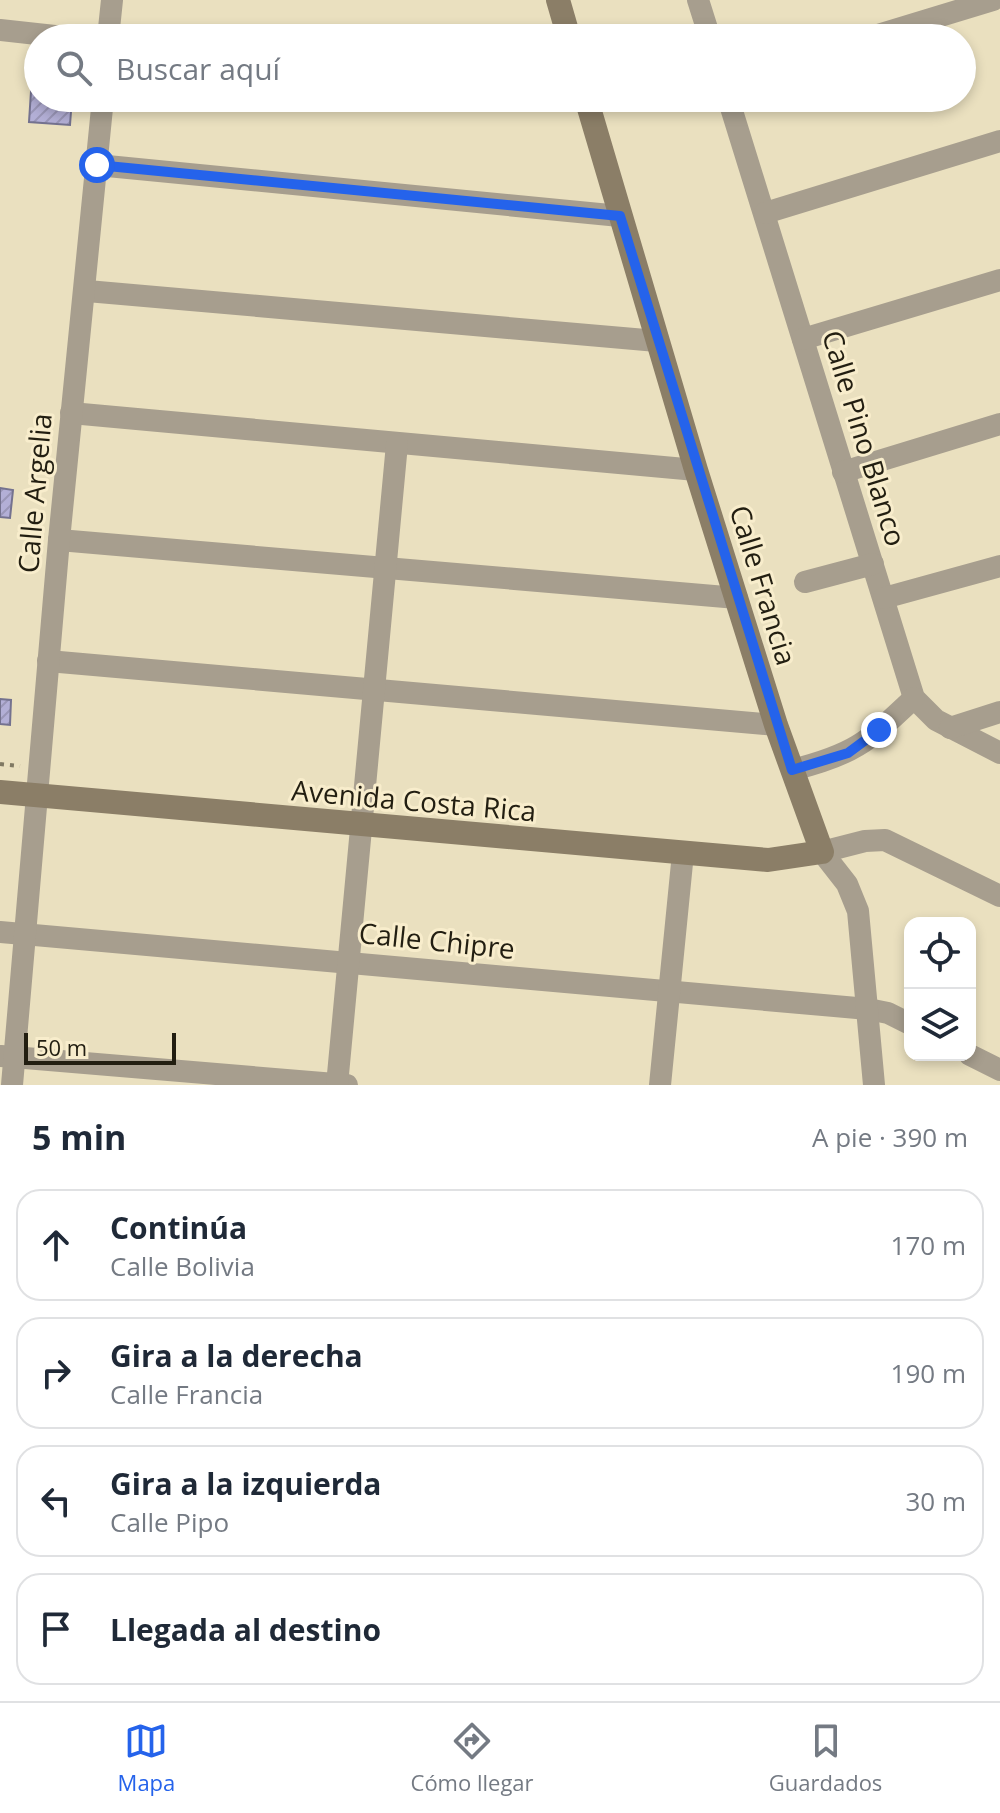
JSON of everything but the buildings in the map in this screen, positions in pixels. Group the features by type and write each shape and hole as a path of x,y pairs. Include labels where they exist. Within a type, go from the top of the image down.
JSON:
{"street":[{"path":"109,24 112,0"},
{"path":"558,0 565,24"},
{"path":"698,0 706,24"},
{"path":"914,24 993,0"},
{"path":"0,30 24,33"},
{"name":"Calle Argelia","path":"12,1085 7,1057 25,935 59,540 87,291 102,112"},
{"name":"Calle Francia","path":"590,112 696,470 776,725 822,852 847,884 858,911 874,1085"},
{"name":"Calle Pino Blanco","path":"733,112 914,698"},
{"path":"765,213 1000,141"},
{"path":"97,165 620,216"},
{"path":"803,339 1000,280"},
{"path":"87,291 657,341"},
{"path":"71,413 696,470"},
{"path":"843,472 1000,424"},
{"path":"337,1084 397,444"},
{"path":"59,540 737,598"},
{"path":"805,582 873,564"},
{"path":"884,598 1000,566"},
{"path":"48,661 776,725"},
{"path":"792,770 823,762 865,744 914,698 925,711 950,728 1000,753"},
{"path":"950,728 1000,712"},
{"name":"Avenida Costa Rica","path":"0,792 768,860 822,852"},
{"path":"822,852 865,841 885,840 1000,896"},
{"path":"660,1085 683,853"},
{"name":"Calle Chipre","path":"0,932 868,1009 888,1013 904,1021"},
{"path":"7,1057 347,1085"},
{"path":"976,1058 1000,1070"}],"route":[{"path":"97,165 620,216 696,470 792,770 848,753 865,744 879,730"}]}
